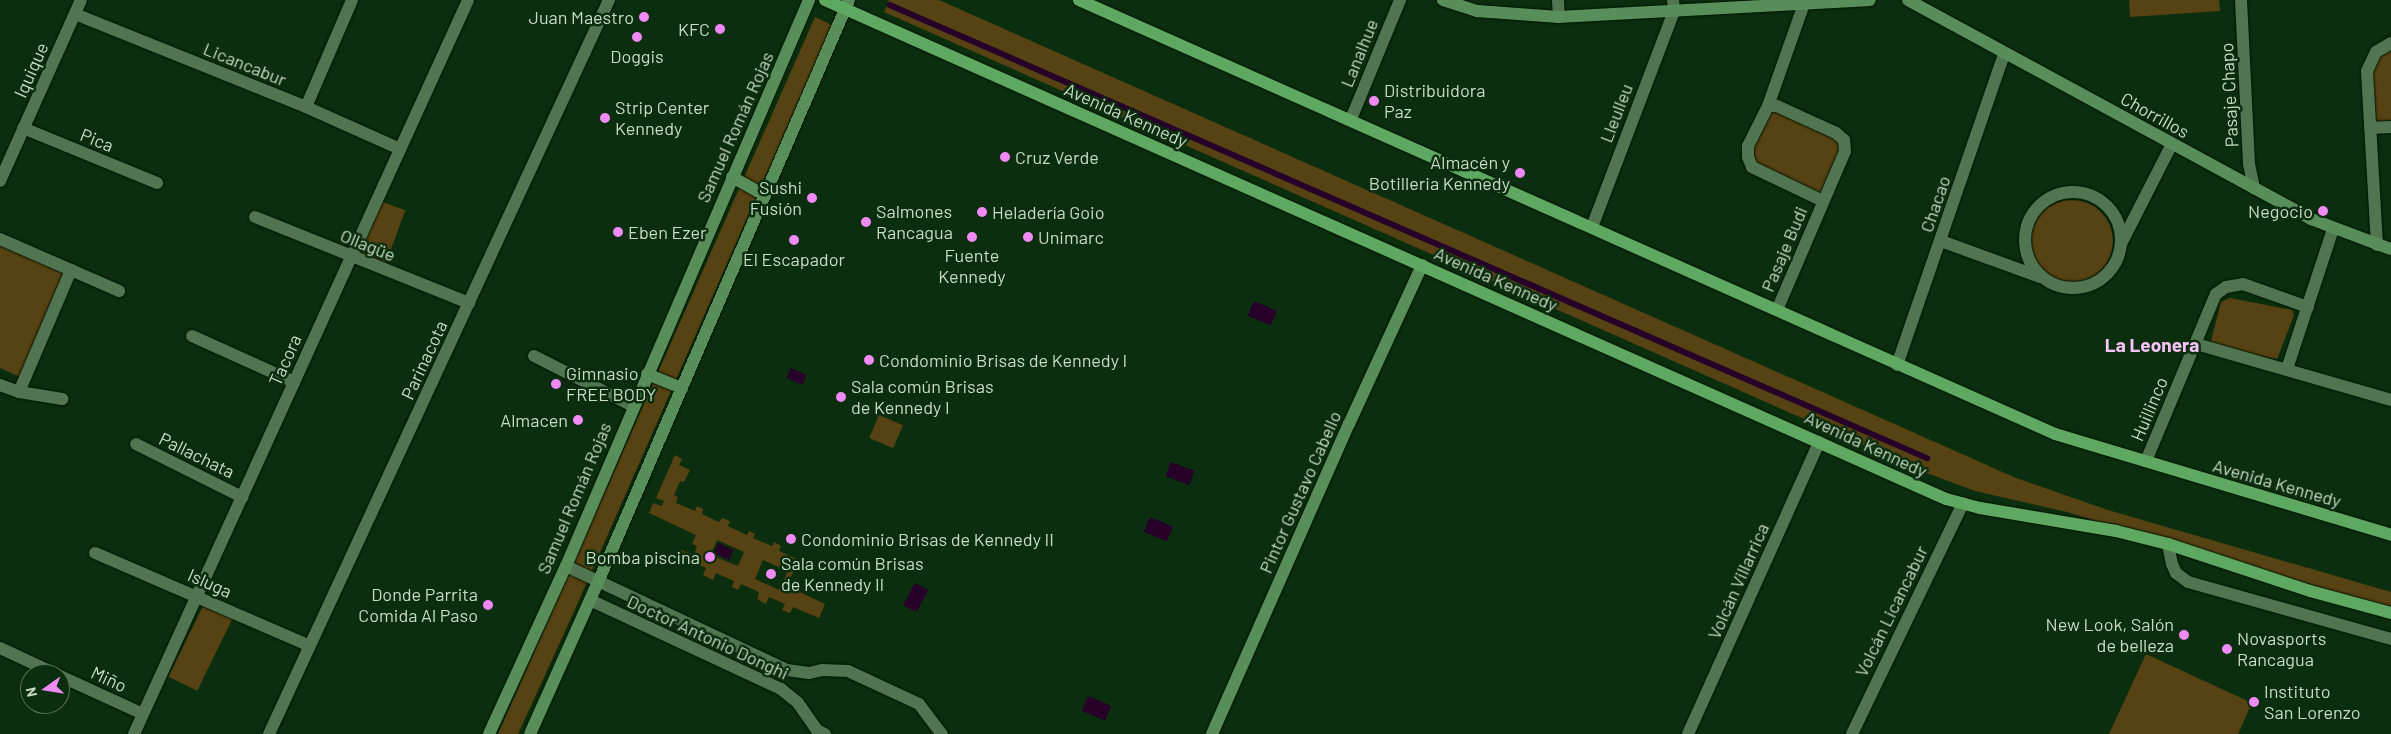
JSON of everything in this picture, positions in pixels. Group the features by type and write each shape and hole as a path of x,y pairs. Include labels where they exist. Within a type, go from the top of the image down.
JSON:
{"main road":[{"name":"Avenida Kennedy","path":"825,0 847,5 1930,492 1963,503 2116,531 2168,544 2310,591 2391,613"},
{"name":"Avenida Kennedy","path":"1080,0 1099,4 1897,365 2055,434 2391,535"}],"street":[{"name":"Iquique","path":"0,181 81,0"},
{"path":"306,107 352,0"},
{"name":"Tacora","path":"134,734 468,0"},
{"name":"Parinacota","path":"269,734 609,0"},
{"name":"Samuel Román Rojas","path":"489,734 566,566 633,406 809,0"},
{"name":"Lanalhue","path":"1351,119 1400,0"},
{"path":"1443,0 1477,11 1559,17 1673,5 1804,4 1870,0"},
{"path":"1558,0 1559,17"},
{"name":"Chorrillos","path":"1908,0 2004,54 2333,229 2391,249"},
{"name":"Pasaje Chapo","path":"2241,0 2250,164 2254,188"},
{"name":"Pasaje Budi","path":"1804,4 1768,106 1748,146 1748,157 1752,167 1823,201"},
{"path":"530,734 599,580 847,5"},
{"name":"Lleulleu","path":"1592,227 1673,5"},
{"name":"Licancabur","path":"74,14 306,107 400,149"},
{"path":"2377,245 2367,71 2376,52 2391,43"},
{"name":"Chacao","path":"1897,365 2004,54"},
{"name":"Pasaje Budi","path":"1768,106 1777,106 1836,133 1844,140 1845,151 1777,310"},
{"path":"2370,128 2391,127"},
{"name":"Pica","path":"23,128 156,183"},
{"path":"2121,244 2172,144"},
{"path":"732,178 766,194"},
{"path":"1941,241 2042,278 2054,285 2066,288 2092,285 2112,268 2119,257 2121,244 2120,228 2114,214 2104,202 2091,194 2076,191 2061,192 2047,198 2035,209 2028,222 2024,237 2026,252 2032,266 2042,278"},
{"name":"Ollagüe","path":"255,217 469,304"},
{"path":"2287,369 2333,229"},
{"path":"0,239 119,291"},
{"name":"Pintor Gustavo Cabello","path":"1212,734 1422,265"},
{"path":"19,392 71,270"},
{"name":"Huillinco","path":"2146,461 2216,294 2226,287 2243,284 2308,307"},
{"path":"192,336 294,382"},
{"path":"2196,344 2391,400"},
{"path":"534,356 633,406"},
{"path":"647,374 682,388"},
{"path":"0,385 19,392 62,399"},
{"name":"Volcán Villarrica","path":"1688,734 1819,442"},
{"name":"Pallachata","path":"136,444 242,497"},
{"name":"Volcán Licancabur","path":"1852,734 1963,503"},
{"path":"2168,544 2176,573 2188,582 2391,639"},
{"name":"Isluga","path":"95,553 310,646"},
{"name":"Doctor Antonio Donghi","path":"566,566 787,670 809,672 822,670 848,671 919,704 942,734"},
{"name":"Doctor Antonio Donghi","path":"590,600 781,689 798,703 817,730 825,734"},
{"path":"0,648 34,664"},
{"name":"Miño","path":"70,681 143,714"}],"shaded area":[{"path":"889,0 939,0 2016,478 2108,510 2391,592 2391,609 2067,512 1975,491 1924,472 884,12"},
{"path":"2129,0 2219,0 2220,11 2130,17"},
{"path":"815,17 832,25 572,616 518,734 498,734"},
{"path":"2391,49 2391,120 2376,122 2373,71 2380,57"},
{"path":"1770,111 1776,111 1834,137 1839,142 1840,150 1820,195 1755,163 1752,147"},
{"path":"377,200 405,210 384,269 355,259"},
{"path":"2072,200 2088,203 2101,212 2110,225 2113,241 2110,257 2101,270 2088,279 2072,282 2056,279 2043,270 2034,257 2031,241 2034,225 2043,212 2056,203"},
{"path":"0,243 67,271 21,377 0,368"},
{"path":"2230,298 2292,310 2294,315 2277,359 2210,345 2221,302"},
{"path":"1254,301 1277,311 1271,325 1248,316"},
{"path":"791,368 807,375 802,385 787,378"},
{"path":"879,415 903,425 893,448 869,438"},
{"path":"675,455 682,459 679,465 690,470 684,482 680,481 674,495 678,497 676,503 695,511 697,506 703,509 702,514 719,522 722,518 730,521 728,526 747,535 749,531 755,534 753,538 772,546 774,542 781,546 779,551 808,564 804,572 795,568 787,586 825,604 819,618 793,607 790,613 782,610 785,604 769,597 766,604 757,599 759,592 741,584 738,590 732,587 734,581 716,573 713,580 703,575 706,568 678,555 681,550 694,555 697,546 692,544 696,535 649,513 653,503 662,506 664,501 656,498","holes":["717,540 744,552 738,566 716,557 713,561 704,557 707,552 711,554","763,560 787,571 779,590 755,579"]},
{"path":"1171,462 1194,471 1189,485 1166,476"},
{"path":"1150,517 1173,527 1167,541 1144,532"},
{"path":"718,543 734,550 729,560 714,553"},
{"path":"915,583 928,590 917,612 903,605"},
{"path":"204,604 233,618 197,691 168,677"},
{"path":"2146,654 2252,703 2238,734 2109,734"},
{"path":"1088,696 1111,706 1105,720 1082,711"}],"waterway":[{"path":"890,5 1927,458"}],"place":[{"name":"Juan Maestro","path":"644,17"},
{"name":"KFC","path":"720,29"},
{"name":"Doggis","path":"637,37"},
{"name":"Distribuidora Paz","path":"1374,101"},
{"name":"Strip Center Kennedy","path":"605,118"},
{"name":"Cruz Verde","path":"1005,157"},
{"name":"Almacén y Botilleria Kennedy","path":"1520,173"},
{"name":"Sushi Fusión","path":"812,198"},
{"name":"Negocio","path":"2323,211"},
{"name":"Heladería Goio","path":"982,212"},
{"name":"Salmones Rancagua","path":"866,222"},
{"name":"Eben Ezer","path":"618,232"},
{"name":"Fuente Kennedy","path":"972,237"},
{"name":"Unimarc","path":"1028,237"},
{"name":"El Escapador","path":"794,240"},
{"name":"Condominio Brisas de Kennedy I","path":"869,360"},
{"name":"Gimnasio FREE BODY","path":"556,384"},
{"name":"Sala común Brisas de Kennedy I","path":"841,397"},
{"name":"Almacen","path":"578,420"},
{"name":"Condominio Brisas de Kennedy II","path":"791,539"},
{"name":"Bomba piscina","path":"710,557"},
{"name":"Sala común Brisas de Kennedy II","path":"771,574"},
{"name":"Donde Parrita Comida Al Paso","path":"488,605"},
{"name":"New Look, Salón de belleza","path":"2184,635"},
{"name":"Novasports Rancagua","path":"2227,649"},
{"name":"Instituto San Lorenzo","path":"2254,702"}],"district":[{"name":"La Leonera","path":"2152,345"}]}
